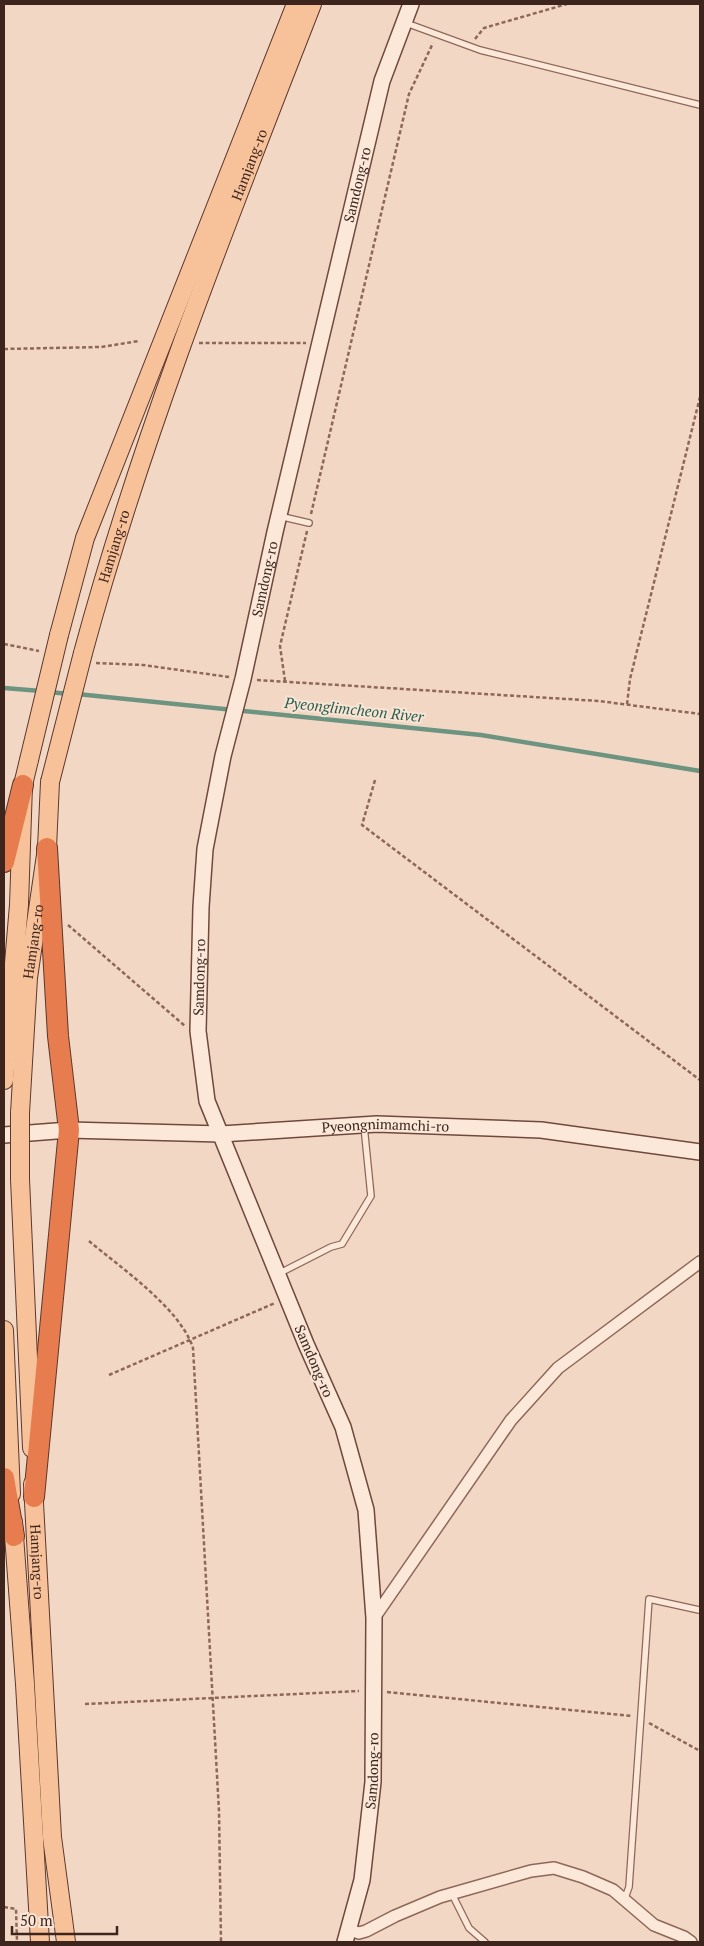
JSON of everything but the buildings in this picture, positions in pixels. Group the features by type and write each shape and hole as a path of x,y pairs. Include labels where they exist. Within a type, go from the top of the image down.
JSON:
{"highway":[{"path":"4,862 23,785"},
{"path":"34,1497 69,1130 58,1036 47,848"},
{"path":"4,1478 14,1536"}],"main road":[{"name":"Hamjang-ro","path":"4,1080 19,905 23,785 59,635 85,538 296,4"},
{"name":"Hamjang-ro","path":"66,1942 52,1837 20,1179 20,1113 28,978 47,848 50,782 89,658 109,556 138,468 230,214 312,4"},
{"name":"Hamjang-ro","path":"4,1330 14,1536 25,1684 40,1942"}],"street":[{"name":"Samdong-ro","path":"347,1936 362,1880 373,1782 374,1618 369,1536 360,1485 343,1427 207,1100 198,1031 201,907 205,848 223,756 242,683 279,516 382,81 411,4"},
{"name":"Pyeongnimamchi-ro","path":"4,1135 69,1130 222,1134 364,1125 541,1130 700,1152"},
{"path":"374,1618 511,1420 558,1368 700,1262"},
{"path":"347,1936 366,1931 395,1916 452,1894 531,1871 554,1868 583,1877 625,1898 654,1925 684,1937 691,1942"}],"lane":[{"path":"404,22 471,47 700,105"},
{"path":"279,516 309,523"},
{"path":"278,1274 331,1247 342,1244 371,1196 364,1125"},
{"path":"625,1898 629,1887 649,1599 699,1610"},
{"path":"452,1894 468,1928 485,1942"}],"path":[{"path":"471,47 484,28 567,4"},
{"path":"285,681 280,646 409,94 438,35"},
{"path":"4,349 101,347 139,341"},
{"path":"196,343 320,344"},
{"path":"627,704 630,679 700,397"},
{"path":"4,644 47,652"},
{"path":"89,658 143,665 242,683 285,681 627,704 700,714"},
{"path":"375,780 362,825 700,1080"},
{"path":"67,924 184,1026 198,1031"},
{"path":"89,1241 163,1304 183,1326 190,1340 195,1361 219,1811 221,1942"},
{"path":"108,1375 288,1298"},
{"path":"86,1704 374,1691 632,1716 700,1750"},
{"path":"4,1907 16,1908 17,1942"}],"waterway":[{"name":"Pyeonglimcheon River","path":"4,688 41,691"},
{"name":"Pyeonglimcheon River","path":"49,692 69,694"},
{"name":"Pyeonglimcheon River","path":"77,694 481,735 700,771"}]}
